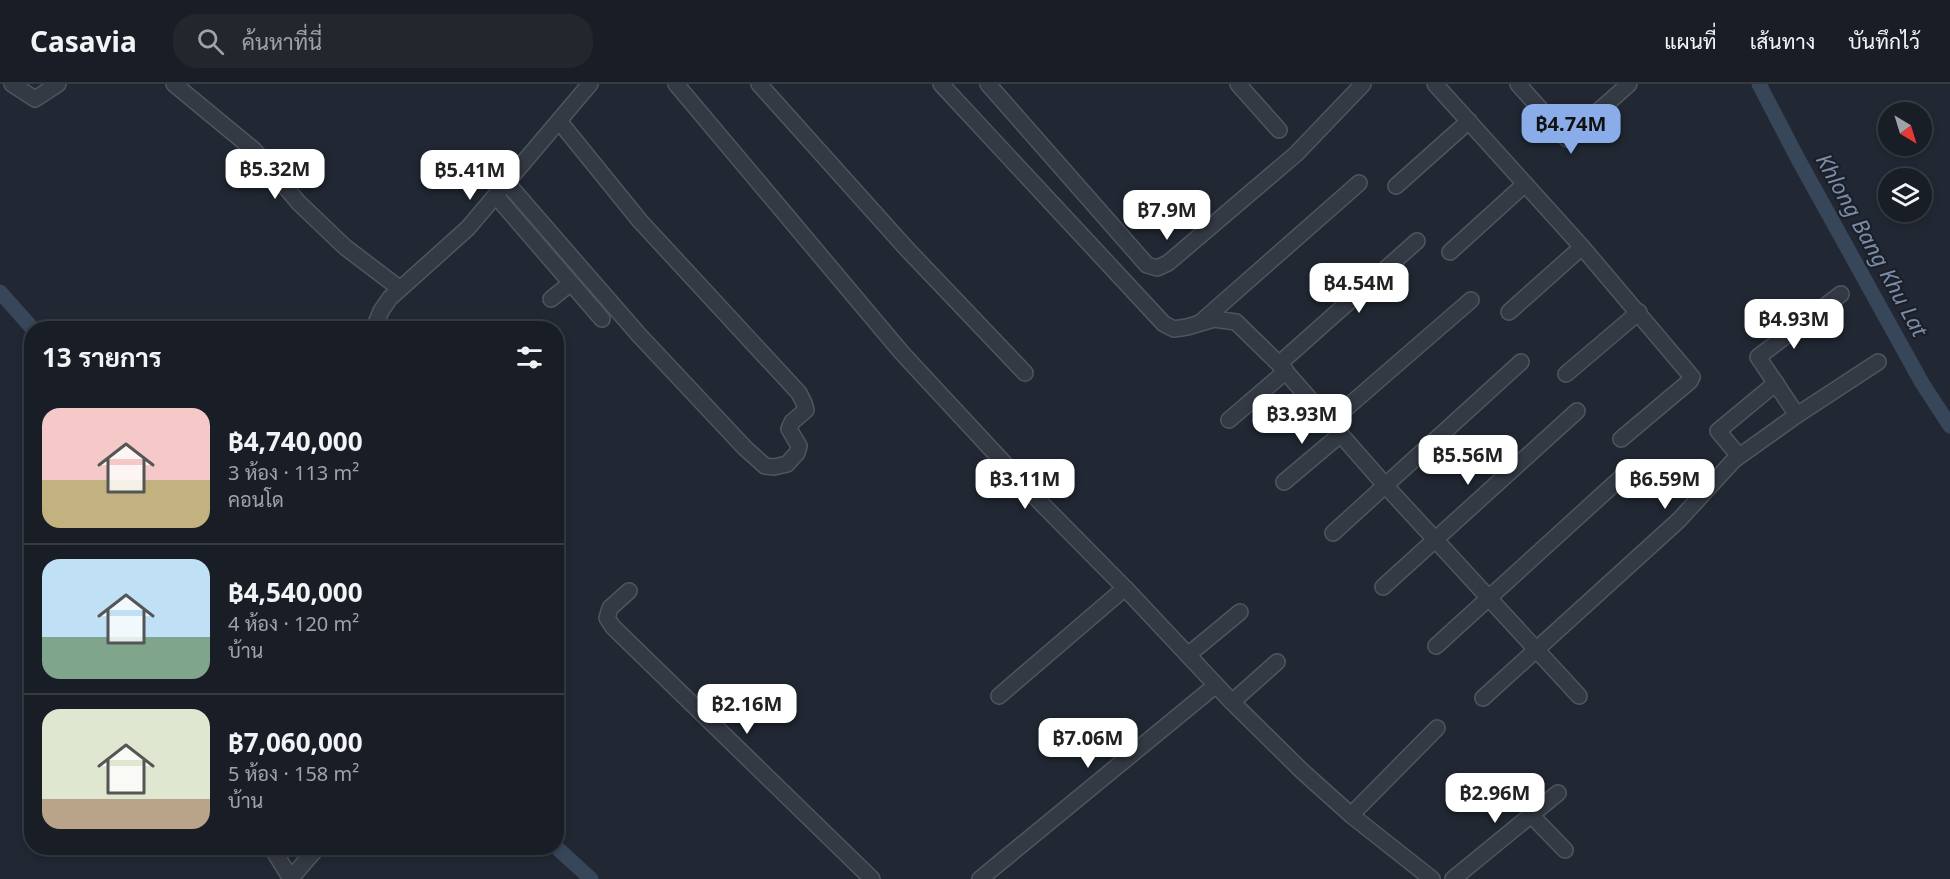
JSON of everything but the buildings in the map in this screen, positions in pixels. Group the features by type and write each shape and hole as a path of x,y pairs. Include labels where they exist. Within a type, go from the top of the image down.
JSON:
{"street":[{"path":"12,84 35,99 58,84"},
{"path":"174,84 254,150 299,203 345,247 399,288"},
{"path":"377,321 381,311 399,288 468,228 590,84"},
{"path":"676,84 902,353 1035,496 1232,702 1302,771 1351,815 1432,879"},
{"path":"759,84 906,248 1025,374"},
{"path":"941,84 1164,324 1174,329 1214,319 1236,322 1282,367 1385,485 1579,696"},
{"path":"988,84 1147,265 1157,268 1168,263 1296,154 1363,84"},
{"path":"1238,84 1279,130"},
{"path":"1435,84 1582,247 1692,377 1621,439"},
{"path":"1518,84 1567,139 1629,84"},
{"path":"507,183 639,335 745,448 765,466 774,467 787,464 797,453 799,446 789,429 792,422 806,410 799,393 640,221 559,121"},
{"path":"1396,186 1469,121"},
{"path":"1201,322 1359,183"},
{"path":"1450,252 1525,184"},
{"path":"496,196 602,319"},
{"path":"1229,420 1282,367 1417,241"},
{"path":"1509,312 1582,247"},
{"path":"551,299 571,284"},
{"path":"1797,415 1758,357 1841,294"},
{"path":"1330,422 1471,300"},
{"path":"1566,374 1639,312"},
{"path":"1334,533 1521,362"},
{"path":"1483,698 1678,520 1739,456 1878,362"},
{"path":"1739,456 1718,431 1776,383"},
{"path":"1383,587 1577,411"},
{"path":"1284,482 1341,434"},
{"path":"1436,646 1625,474"},
{"path":"999,696 1125,588"},
{"path":"629,591 610,608 607,618 613,627 872,879"},
{"path":"1188,655 1240,612"},
{"path":"1232,702 1277,662"},
{"path":"980,879 1216,685"},
{"path":"1351,815 1437,728"},
{"path":"1453,879 1558,793"},
{"path":"1532,816 1565,850"},
{"path":"276,855 291,879 311,855"}],"waterway":[{"name":"Khlong Bang Khu Lat","path":"1759,84 1922,383 1950,426"},
{"path":"0,292 26,321"},
{"path":"564,854 591,879"}]}
